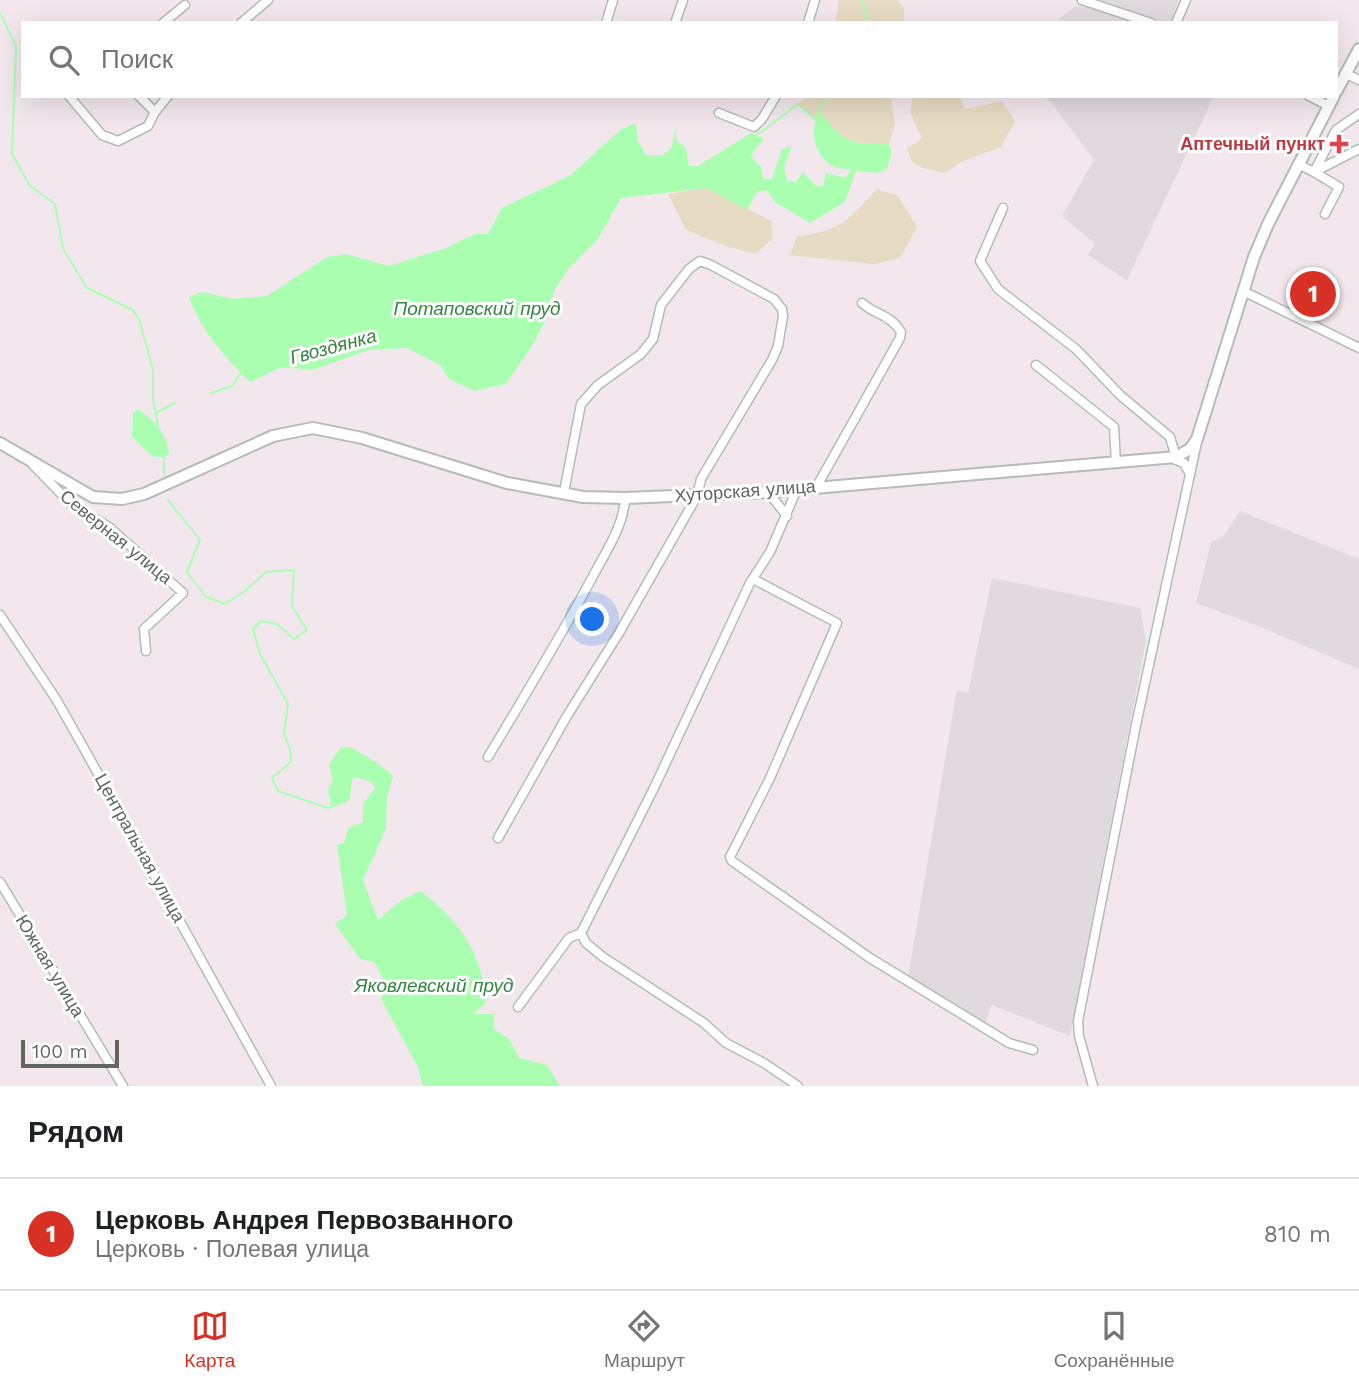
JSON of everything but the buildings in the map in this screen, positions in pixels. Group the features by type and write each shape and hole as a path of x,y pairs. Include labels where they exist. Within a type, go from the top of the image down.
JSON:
{"main road":[{"path":"1338,89 1359,50"},
{"path":"1173,458 1190,449 1197,439 1243,291 1268,224 1333,98"},
{"name":"Хуторская улица","path":"0,443 93,497 122,499 158,489 273,436 313,428 362,438 507,482 583,497 625,498 768,492 1173,458"}],"street":[{"path":"243,21 268,0"},
{"path":"607,21 613,0"},
{"path":"676,21 683,0"},
{"path":"809,21 815,0"},
{"path":"1082,0 1145,21"},
{"path":"1178,21 1186,0"},
{"path":"165,21 185,5"},
{"path":"1346,74 1359,80"},
{"path":"71,98 102,135 112,140 125,138 148,126 166,98"},
{"path":"141,98 155,112"},
{"path":"719,113 754,127 775,98"},
{"path":"1314,172 1336,130 1359,114"},
{"path":"1314,172 1359,149"},
{"path":"1298,164 1339,187 1325,214"},
{"path":"1003,208 980,261 998,289 1076,349 1120,396 1170,436 1173,458 1184,463 1190,474"},
{"path":"498,838 566,716 619,633 698,496 701,479 772,360 783,316 782,309 774,299 700,261 689,269 661,305 653,339 641,354 598,385 581,404 564,492"},
{"path":"1243,291 1359,348"},
{"path":"817,486 900,338 901,332 890,318 862,303"},
{"path":"1036,365 1114,427 1116,463"},
{"path":"1093,1086 1079,1036 1078,1021 1136,725 1197,439"},
{"name":"Северная улица","path":"26,458 72,505 109,527 183,593 144,629 146,651"},
{"path":"518,1007 569,938 581,933 654,788 752,579 770,552 797,489"},
{"path":"768,492 787,516"},
{"path":"488,757 571,617 607,549 624,512 625,498"},
{"path":"752,579 837,623 770,778 730,857 732,861 870,958 1009,1043 1033,1050"},
{"name":"Центральная улица","path":"0,615 68,721 271,1086"},
{"name":"Южная улица","path":"0,882 123,1086"},
{"path":"581,933 586,943 603,957 704,1023 726,1043 764,1063 798,1086"}],"shaded area":[{"path":"839,0 897,0 904,7 904,21 835,21"},
{"path":"1088,0 1178,0 1172,21 1057,21 1076,6 1086,8"},
{"path":"806,98 891,98 895,124 889,144 865,144 849,140 835,130 820,112 815,119 798,104"},
{"path":"913,98 960,98 965,109 1002,101 1015,121 1001,147 961,162 945,173 925,168 912,160 907,147 922,138 910,113"},
{"path":"1045,98 1213,98 1127,280 1088,255 1095,244 1062,216 1094,160"},
{"path":"707,188 771,221 773,238 756,254 726,246 686,230 668,194"},
{"path":"877,189 898,196 917,227 900,258 874,264 790,255 797,236 823,231 842,223"},
{"path":"1240,511 1359,559 1359,669 1256,625 1196,603 1211,542 1223,537"},
{"path":"992,578 1140,608 1146,640 1070,1036 992,1005 985,1024 908,977 957,690 968,693"}],"water":[{"name":"Потаповский пруд","path":"820,112 835,130 849,140 865,144 889,144 892,152 887,169 877,173 856,171 845,202 810,223 775,202 767,190 757,192 747,210 707,188 621,198 598,239 568,269 554,291 547,317 534,343 506,384 474,391 449,379 440,365 407,348 369,350 312,370 282,367 250,382 207,332 189,297 202,292 233,299 267,296 327,257 346,254 389,266 446,248 475,234 488,234 502,208 571,175 620,130 636,123 638,141 646,155 664,155 672,147 675,127 676,140 686,148 689,166 698,166 751,133 764,139 750,156 761,167 763,179 772,179 782,149 792,146 784,167 787,181 796,182 803,172 816,186 823,186 826,173 845,178 852,170 828,163 818,150 814,126"},
{"path":"138,409 162,433 169,453 164,458 152,456 132,437 133,413"},
{"name":"Яковлевский пруд","path":"351,747 393,776 387,797 386,829 363,880 378,920 402,900 421,891 435,903 467,940 480,968 486,1003 473,1014 494,1014 494,1029 509,1039 519,1058 547,1065 560,1086 423,1086 418,1067 381,999 386,984 374,962 360,959 335,924 347,915 337,845 344,843 348,828 363,822 363,804 375,788 371,782 356,777 352,780 350,799 331,806 328,789 333,780 329,765 340,748"}],"waterway":[{"name":"Гвоздянка","path":"862,0 866,21"},
{"path":"0,13 16,47 12,154 30,186 55,204 63,249 87,288 133,310 139,319 153,370 153,399 158,426"},
{"name":"Гвоздянка","path":"756,136 798,104 815,119 827,98"},
{"name":"Гвоздянка","path":"211,393 232,386 242,372"},
{"name":"Гвоздянка","path":"156,413 175,403"},
{"name":"Гвоздянка","path":"164,459 164,475"},
{"name":"Гвоздянка","path":"168,500 200,540 187,572 205,596 224,604 244,592 266,572 294,570 292,606 307,630 294,639 277,624 261,621 253,629 260,654 288,704 284,734 290,749 291,762 272,778 278,791 328,808 347,799"}],"place":[{"name":"Аптечный пункт","path":"1339,144"},
{"name":"Церковь Андрея Первозванного","path":"1313,294"}]}
